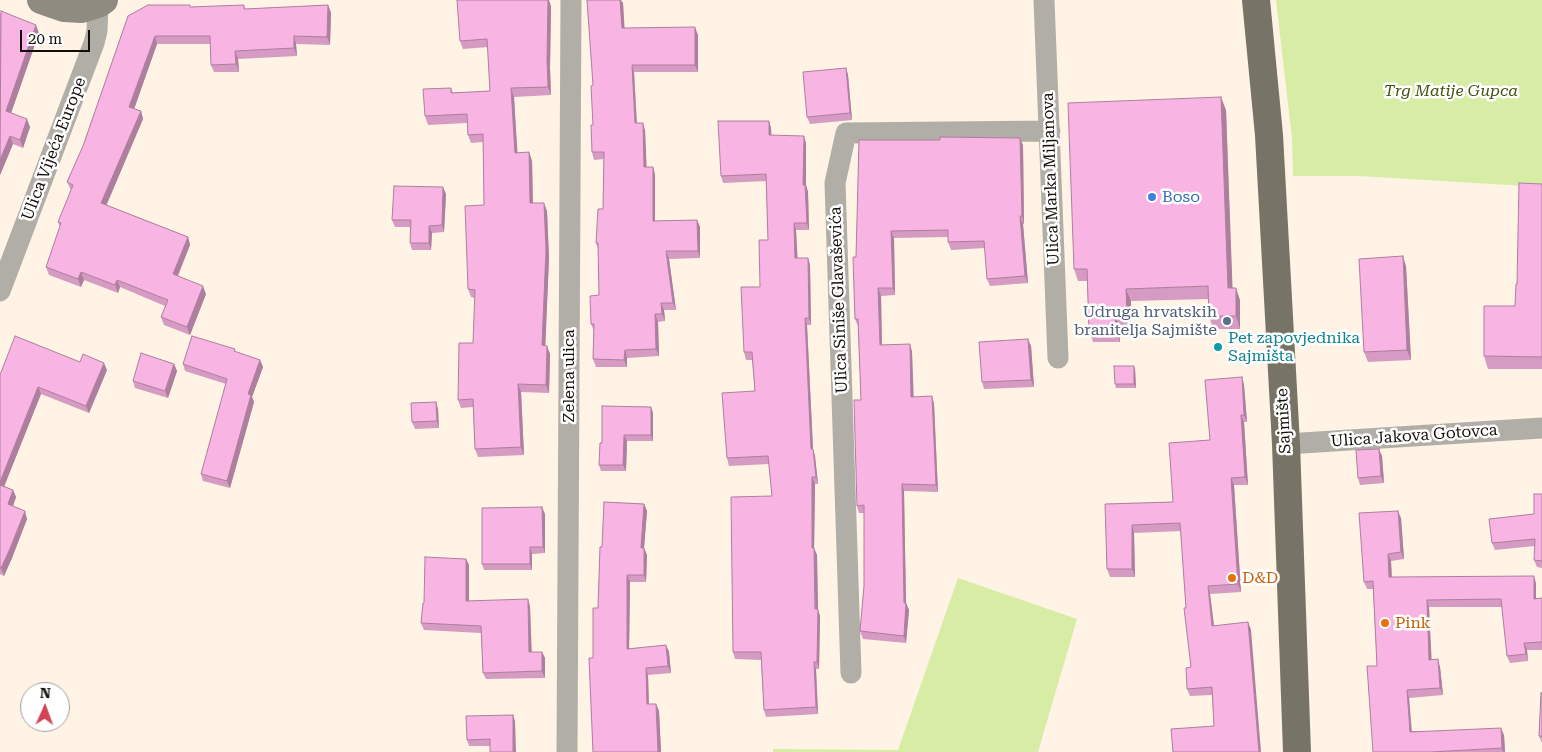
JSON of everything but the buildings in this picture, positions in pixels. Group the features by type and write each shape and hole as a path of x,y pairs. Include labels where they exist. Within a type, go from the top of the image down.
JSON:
{"main road":[{"path":"41,0 64,8 82,9 101,2"},
{"name":"Sajmište","path":"1256,0 1268,135 1286,444 1297,752"}],"street":[{"name":"Zelena ulica","path":"567,752 571,0"},
{"name":"Ulica Marka Miljanova","path":"1044,0 1058,358"},
{"name":"Ulica Vijeća Europe","path":"0,291 94,43 101,2"},
{"name":"Ulica Siniše Glavaševića","path":"851,672 835,183 846,133 1050,131"},
{"name":"Ulica Jakova Gotovca","path":"1286,444 1542,428"}],"green space":[{"name":"Trg Matije Gupca","path":"1276,0 1542,0 1542,187 1359,176 1293,176 1292,138"},
{"path":"958,578 1077,619 1038,752 773,752 773,749 898,750"}],"place":[{"name":"Boso","path":"1152,197"},
{"name":"Udruga hrvatskih branitelja Sajmište","path":"1227,321"},
{"name":"Pet zapovjednika Sajmišta","path":"1218,347"},
{"name":"D&D","path":"1232,578"},
{"name":"Pink","path":"1385,623"}]}
